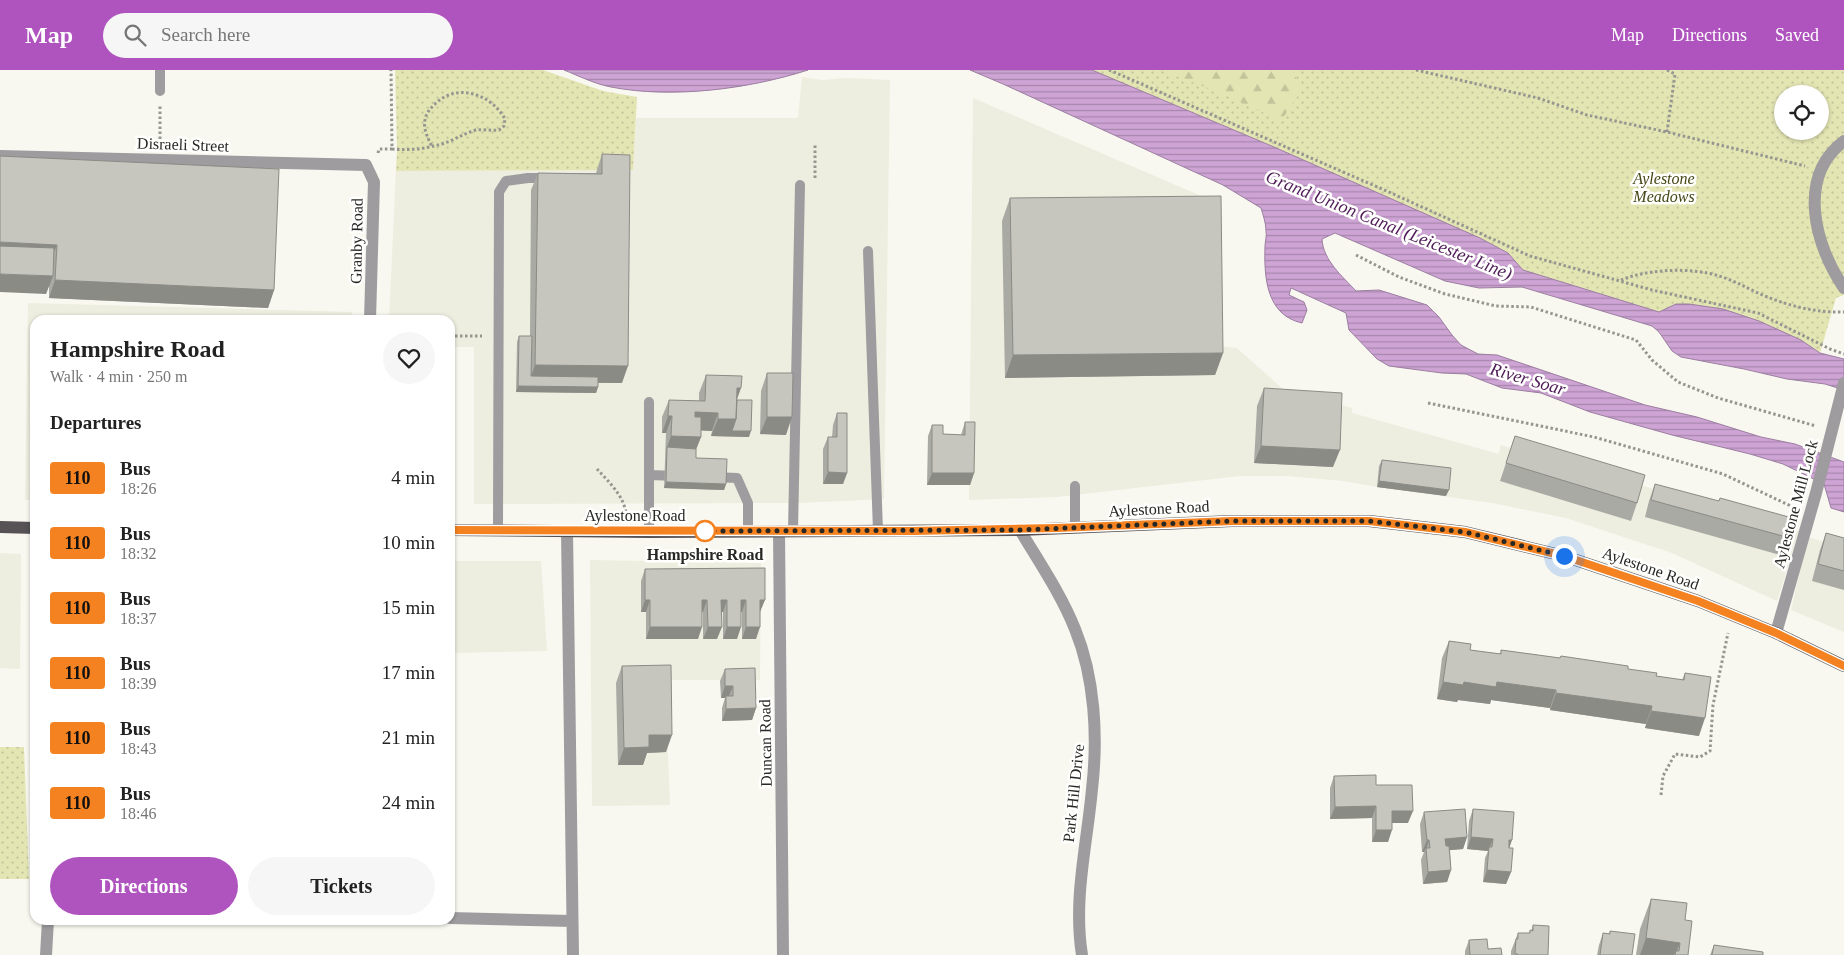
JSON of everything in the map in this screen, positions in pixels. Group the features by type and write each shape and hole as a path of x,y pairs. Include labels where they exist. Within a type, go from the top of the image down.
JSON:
{"main road":[{"name":"Aylestone Road","path":"455,530 649,532 1020,530 1232,521 1369,521 1465,532 1564,556 1698,601 1776,633 1844,666"},
{"path":"0,527 30,528"}],"street":[{"path":"1844,141 1820,170 1814,203 1818,233 1837,277 1844,288"},
{"name":"Disraeli Street","path":"0,156 366,165"},
{"name":"Granby Road","path":"366,165 374,182 370,315"},
{"name":"Aylestone Mill Lock","path":"1776,633 1816,493 1844,383"},
{"name":"Park Hill Drive","path":"1020,530 1058,594 1075,628 1088,666 1095,736 1093,789 1079,897 1079,934 1082,955"},
{"path":"567,531 573,955"},
{"name":"Duncan Road","path":"779,531 783,955"},
{"path":"455,918 572,921"},
{"path":"46,955 48,925"}],"lane":[{"path":"160,70 160,91"},
{"path":"498,530 499,192 506,181 528,178 563,179"},
{"path":"793,531 800,185"},
{"path":"868,250 878,531"},
{"path":"649,402 649,532"},
{"path":"649,475 737,478 748,503 748,531"},
{"path":"1075,486 1075,528"}],"path":[{"path":"392,70 392,149"},
{"path":"1109,70 1380,188 1530,256 1652,290 1758,313 1830,349 1844,354"},
{"path":"1416,70 1538,98 1587,115 1667,132 1820,170"},
{"path":"1667,70 1675,74 1667,132"},
{"path":"160,91 160,160"},
{"path":"366,165 377,158 379,149 411,150 432,147 478,130 499,130 504,126 505,119 500,111 482,96 471,93 449,94 427,113 425,130 432,147"},
{"path":"1356,255 1399,277 1445,294 1496,306 1531,307 1636,340 1652,360 1678,382 1718,398 1832,430"},
{"path":"1620,281 1634,275 1654,272 1698,272 1725,278 1790,305 1828,313 1844,312"},
{"path":"455,336 498,336"},
{"path":"1428,403 1594,436 1714,472 1810,514"},
{"path":"597,469 610,483 626,506 627,531"},
{"path":"1661,795 1663,776 1675,754 1700,757 1710,751 1713,705 1725,640"}],"shaded area":[{"path":"802,77 822,80 845,78 890,80 884,499 800,503 474,504 474,347 455,347 455,315 389,315 396,171 633,170 636,118 798,118"},
{"path":"973,98 1213,201 1219,346 1237,348 1285,391 1352,408 1352,413 1499,454 1501,445 1799,531 1777,601 1672,553 1566,518 1492,503 1343,481 1287,476 1240,476 1057,497 969,500"},
{"path":"28,303 352,312 352,315 30,315 30,500 25,500"},
{"path":"1808,537 1844,548 1844,632 1791,610"},
{"path":"0,553 21,554 20,669 0,668"},
{"path":"590,560 761,563 760,680 665,680 670,805 592,806"},
{"path":"455,561 541,561 547,651 455,653"}],"green space":[{"path":"395,70 543,70 603,91 637,97 633,170 396,171"},
{"name":"Aylestone Meadows","path":"1092,70 1844,70 1844,295 1836,298 1820,353 1801,340 1759,321 1723,309 1676,304 1659,312 1523,270 1508,253 1480,238 1274,147"},
{"path":"1161,70 1292,70 1302,89 1281,121 1226,95"},
{"path":"0,747 24,747 29,879 0,879"}],"water":[{"path":"564,70 808,70 785,77 736,87 685,92 659,92 605,86"},
{"path":"970,70 1092,70 1274,147 1480,238 1508,253 1523,270 1659,312 1676,304 1723,309 1759,321 1801,340 1820,353 1844,359 1844,390 1825,384 1787,379 1681,357 1672,351 1659,332 1652,326 1522,287 1479,288 1445,281 1335,233 1322,239 1323,247 1330,261 1356,291 1379,290 1427,305 1461,345 1478,354 1497,355 1645,405 1697,417 1761,437 1795,444 1844,462 1844,512 1831,508 1824,484 1783,464 1590,412 1541,393 1502,388 1466,374 1389,366 1377,359 1349,330 1346,313 1291,288 1289,295 1304,302 1307,310 1302,323 1290,319 1274,303 1267,282 1265,270 1266,228 1261,208 1223,185"}],"building":[{"path":"602,154 630,155 628,366 535,365 538,173 602,174"},
{"path":"0,156 279,169 274,290 55,280 57,245 0,242"},
{"path":"1221,196 1223,353 1013,355 1010,198"},
{"path":"0,246 54,248 53,276 0,274"},
{"path":"519,336 532,336 531,376 598,377 598,387 518,386"},
{"path":"767,373 793,373 792,417 767,417"},
{"path":"706,375 742,376 741,388 737,388 736,419 718,419 718,413 695,412 695,417 701,417 701,437 671,436 672,416 668,416 669,400 705,401"},
{"path":"1264,388 1342,393 1340,450 1261,446"},
{"path":"737,400 752,400 751,431 732,431 736,419"},
{"path":"837,413 847,413 847,473 828,472 828,437 837,437"},
{"path":"965,422 975,422 974,473 932,473 932,425 943,425 943,434 965,435"},
{"path":"1515,436 1645,475 1637,503 1506,463"},
{"path":"667,447 696,449 696,458 727,459 726,484 666,482"},
{"path":"1382,460 1451,468 1449,490 1379,481"},
{"path":"1655,484 1719,501 1720,498 1796,519 1790,538 1651,500"},
{"path":"1826,533 1844,538 1844,571 1818,564"},
{"path":"765,568 765,600 760,600 760,627 746,627 746,600 741,600 741,627 727,627 727,600 721,600 722,627 708,627 707,600 702,600 702,627 650,627 650,600 645,600 645,569"},
{"path":"1449,641 1471,644 1470,650 1501,654 1501,650 1560,658 1561,656 1628,666 1628,669 1657,673 1656,676 1684,680 1685,673 1711,677 1705,718 1651,711 1652,706 1556,693 1556,690 1497,682 1496,687 1464,682 1463,685 1443,682"},
{"path":"671,665 672,735 649,735 649,747 624,748 622,666"},
{"path":"755,668 756,708 726,709 726,696 733,696 733,686 725,686 725,669"},
{"path":"1376,775 1376,785 1412,785 1413,811 1392,811 1392,830 1376,830 1376,806 1335,807 1334,776"},
{"path":"1465,809 1467,837 1445,839 1446,846 1449,846 1451,870 1428,872 1426,848 1430,848 1429,840 1427,840 1424,812"},
{"path":"1473,809 1514,812 1512,840 1509,840 1509,848 1513,848 1511,872 1487,870 1489,847 1492,847 1493,839 1471,837"},
{"path":"1651,899 1687,903 1685,920 1692,921 1688,955 1675,955 1676,951 1679,951 1680,943 1646,938"},
{"path":"1533,925 1549,926 1548,955 1515,954 1518,933 1530,933 1530,930 1533,931"},
{"path":"1610,931 1635,934 1632,955 1600,955 1603,933 1610,934"},
{"path":"1487,939 1488,949 1501,948 1502,955 1470,955 1469,940"},
{"path":"1714,945 1763,952 1763,955 1712,955"}],"bus line":[{"name":"110","path":"455,530 649,532 1020,530 1232,521 1369,521 1465,532 1564,556 1698,601 1776,633 1844,666"}],"place":[{"name":"Hampshire Road","path":"705,531"}],"route":[{"path":"705,531 1020,530 1232,521 1369,521 1465,532 1564,556"}],"water label":[{"name":"Grand Union Canal (Leicester Line)","path":"1389,225"},
{"name":"River Soar","path":"1528,379"}]}
